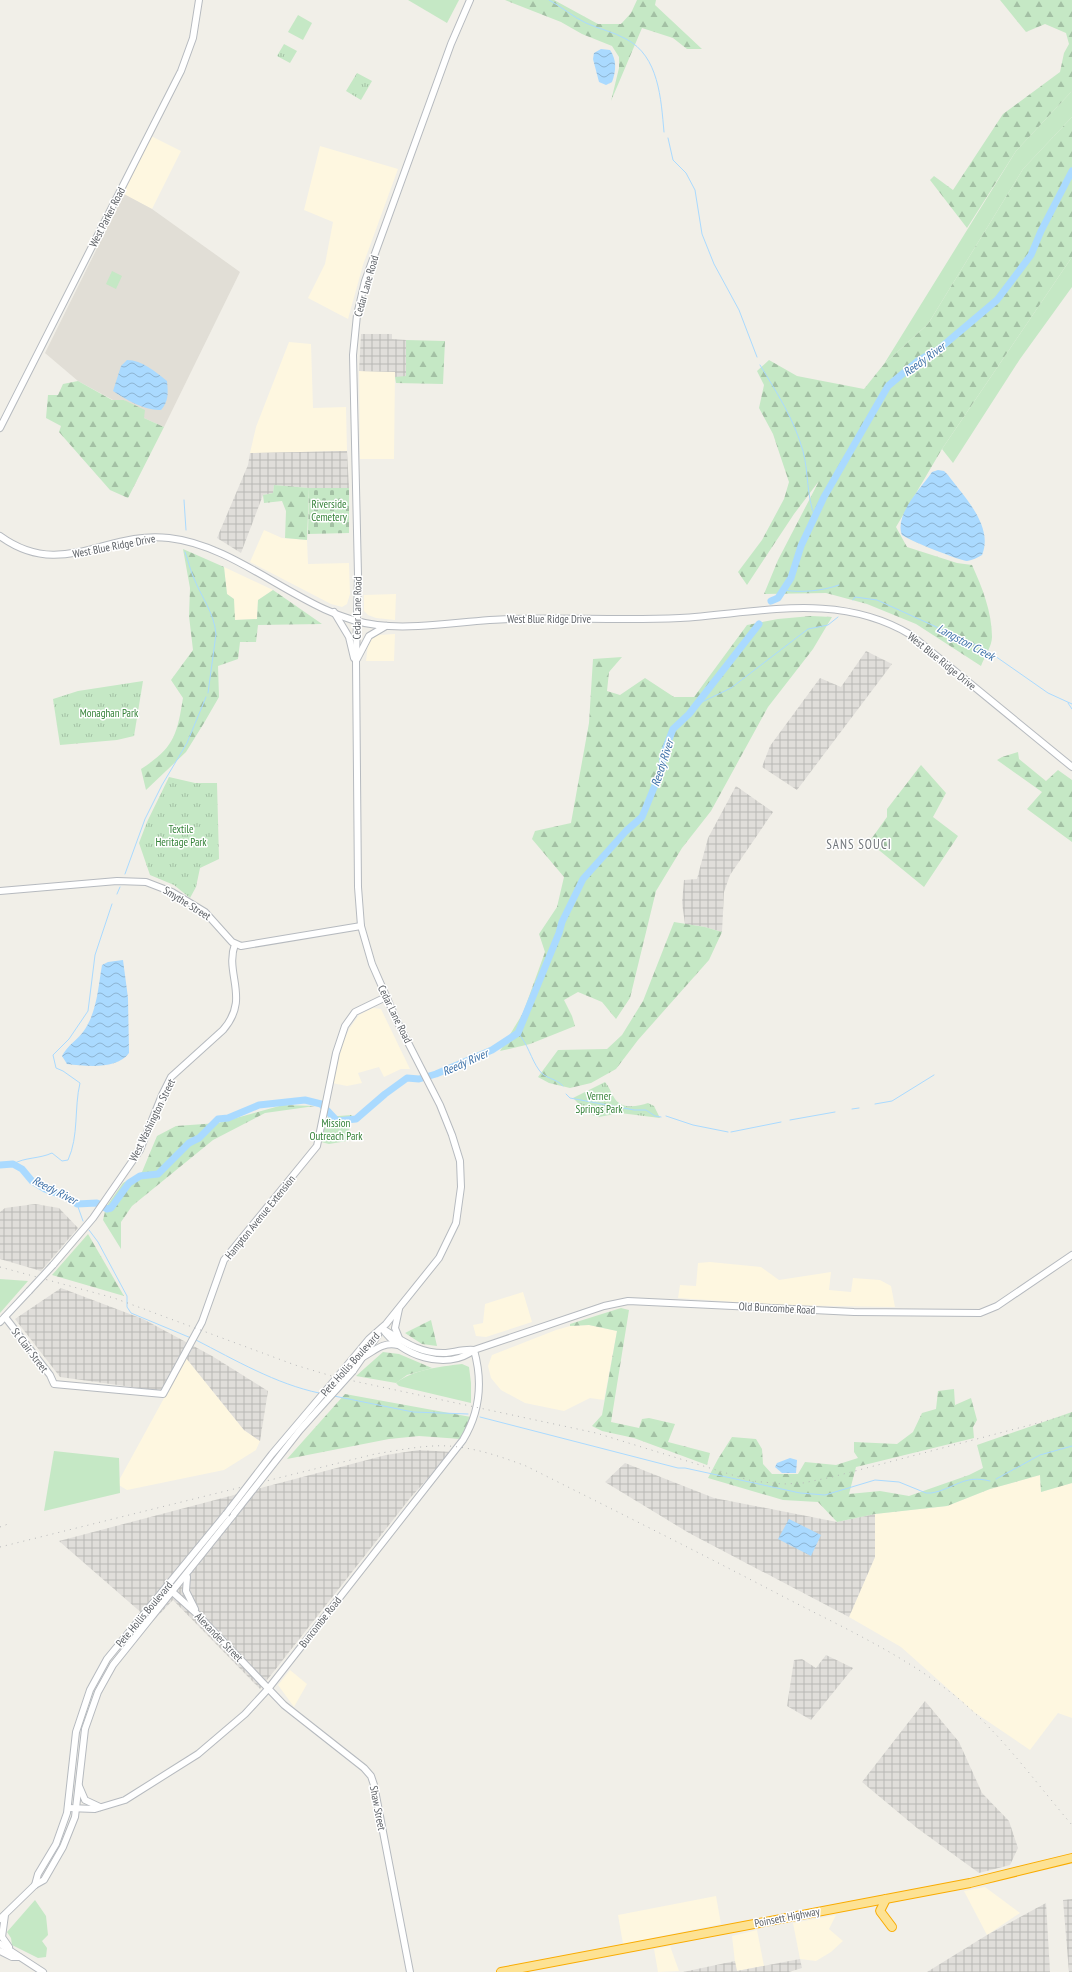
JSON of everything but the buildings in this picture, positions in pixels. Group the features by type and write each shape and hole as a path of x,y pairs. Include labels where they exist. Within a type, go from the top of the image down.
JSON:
{"highway":[{"name":"Poinsett Highway","path":"501,1972 997,1878 1072,1858"},
{"path":"886,1899 880,1911 892,1927"}],"main road":[{"name":"West Parker Road","path":"0,428 181,71 193,38 199,0"},
{"name":"Cedar Lane Road","path":"382,1328 439,1258 456,1223 459,1208 461,1175 457,1148 432,1089 386,997 372,964 361,926 358,887 357,620 353,355 357,315 365,281 450,44 470,0"},
{"name":"West Blue Ridge Drive","path":"0,536 28,552 52,556 69,555 149,537 185,540 216,551 334,612 368,624 386,626 529,618 667,619 809,608 852,611 879,619 911,635 1072,767"},
{"name":"Cedar Lane Road","path":"334,612 349,637 356,668"},
{"name":"Cedar Lane Road","path":"356,661 369,636 386,626"},
{"name":"Smythe Street","path":"0,891 117,881 146,882 172,892 205,912 235,944"},
{"path":"235,944 248,946 361,926"},
{"name":"West Washington Street","path":"0,1322 53,1265 112,1194 140,1150 162,1095 171,1077 229,1022 236,993 231,959 235,944"},
{"name":"Hampton Avenue Extension","path":"54,1384 163,1394 203,1320 220,1271 228,1253 317,1146 336,1053 345,1026 354,1012 386,997"},
{"name":"Old Buncombe Road","path":"382,1328 387,1336 418,1355 441,1360 467,1356 474,1350 604,1306 628,1301 854,1312 980,1313 999,1304 1072,1255"},
{"path":"362,1358 379,1346 399,1342 395,1328 399,1308"},
{"name":"St Clair Street","path":"5,1317 50,1375 54,1384"},
{"name":"Pete Hollis Boulevard","path":"2,1917 35,1884 44,1880 56,1862 67,1839 76,1810 85,1729 98,1692 113,1666 300,1430 353,1371 382,1328"},
{"name":"Pete Hollis Boulevard","path":"35,1884 38,1874 56,1844 68,1808 76,1732 90,1690 107,1659 226,1514 272,1454 369,1339 382,1328"},
{"name":"Buncombe Road","path":"68,1808 76,1810 102,1808 125,1800 198,1754 245,1714 268,1690 463,1440 472,1424 478,1403 479,1375 474,1350"},
{"path":"189,1572 185,1588 197,1614"},
{"name":"Alexander Street","path":"167,1586 197,1614 268,1690"},
{"name":"Shaw Street","path":"268,1690 292,1712 364,1768 371,1776 410,1972"},
{"path":"79,1785 85,1800 92,1805 102,1808"},
{"path":"2,1917 3,1940 18,1957 43,1972"},
{"path":"0,1944 14,1952"},
{"path":"0,1951 12,1957 18,1957"}],"shaded area":[{"path":"151,136 181,151 152,209 123,194"},
{"path":"320,146 398,169 363,265 348,319 308,298 325,264 333,222 304,210"},
{"path":"124,194 152,209 240,272 164,427 144,418 124,400 113,400 78,381 45,353"},
{"path":"361,334 392,334 392,339 406,340 406,377 395,377 395,372 359,371"},
{"path":"289,342 311,344 313,408 346,407 347,451 250,453 256,427"},
{"path":"359,371 395,372 394,459 360,459"},
{"path":"347,451 349,488 309,488 274,485 273,493 263,495 241,553 217,538 248,465 250,453"},
{"path":"264,530 282,538 307,540 308,564 349,563 350,594 347,604 342,607 331,604 250,562"},
{"path":"224,567 273,590 258,600 257,619 234,620 234,599 227,594"},
{"path":"396,594 395,620 376,618 368,615 364,611 364,595"},
{"path":"395,634 394,661 366,661 368,645 372,638 378,635"},
{"path":"866,651 892,664 797,790 762,767 770,746 820,678 841,687"},
{"path":"736,786 773,812 730,875 724,892 722,932 705,927 685,924 682,903 684,880 697,879 708,838"},
{"path":"373,1008 381,1009 410,1069 401,1069 384,1077 379,1067 358,1073 362,1083 347,1086 332,1083 341,1047 349,1029 359,1015"},
{"path":"35,1204 59,1208 78,1228 41,1271 0,1259 0,1212 5,1208"},
{"path":"710,1262 761,1267 779,1280 831,1272 829,1290 851,1292 853,1278 880,1280 891,1286 895,1307 777,1305 678,1298 680,1285 696,1286 698,1263"},
{"path":"61,1288 143,1319 212,1356 268,1391 260,1441 244,1430 182,1353 161,1391 60,1377 15,1319"},
{"path":"523,1292 532,1322 486,1337 476,1336 473,1325 483,1323 485,1304"},
{"path":"589,1325 617,1331 604,1400 590,1398 564,1411 525,1403 501,1390 491,1378 488,1366 492,1355 556,1330 570,1326"},
{"path":"186,1358 244,1430 260,1441 256,1450 224,1470 127,1490 117,1484"},
{"path":"419,1450 452,1452 411,1497 260,1689 173,1600 152,1622 59,1541 386,1455"},
{"path":"625,1463 714,1498 837,1522 875,1514 875,1557 849,1617 689,1533 605,1482"},
{"path":"1040,1475 1041,1492 1072,1483 1072,1718 1058,1713 1030,1750 974,1712 901,1647 849,1617 875,1557 875,1514 947,1506 990,1489"},
{"path":"826,1655 853,1668 811,1720 787,1706 794,1660 802,1659 816,1668"},
{"path":"290,1670 307,1684 294,1707 278,1685"},
{"path":"925,1701 959,1742 982,1793 1009,1821 1018,1848 1010,1865 979,1873 917,1828 862,1782"},
{"path":"985,1887 1020,1913 987,1935 964,1891"},
{"path":"716,1896 721,1924 623,1944 618,1915"},
{"path":"1072,1899 1072,1972 1069,1972 1063,1900"},
{"path":"1046,1903 1050,1972 927,1972 987,1935"},
{"path":"836,1915 829,1929 843,1941 831,1952 816,1961 800,1959 793,1923"},
{"path":"757,1930 764,1966 736,1971 732,1936"},
{"path":"670,1946 679,1971 658,1972 654,1949"},
{"path":"800,1959 802,1968 789,1972 683,1972 735,1961 737,1971"}],"green space":[{"path":"408,0 459,0 447,23"},
{"path":"505,0 554,0 598,24 621,24 631,13 637,0 656,0 655,5 702,49 687,49 673,38 642,28 611,101 619,68 619,57 612,46 582,34 561,22"},
{"path":"1000,0 1072,0 1072,91 1016,151 967,228 930,180 934,176 953,190 1003,114 1060,72 1064,53 1069,44 1066,33 1045,24 1026,32"},
{"path":"298,15 312,23 303,40 288,32"},
{"path":"284,44 297,51 290,63 277,56"},
{"path":"357,73 372,81 361,100 346,91"},
{"path":"1072,91 1072,117 1023,169 928,324 884,364 1016,151"},
{"path":"1072,117 1072,257 942,449 896,527 907,547 957,563 972,565 986,600 992,628 991,644 981,666 916,624 867,604 826,593 764,594 778,560 819,481 794,514 747,585 738,572 762,540 784,499 789,482 773,434 759,408 764,385 757,371 769,360 797,376 864,389 884,364 928,324 1023,169"},
{"path":"1072,257 1072,287 1020,359 953,463 942,449"},
{"path":"112,271 122,276 116,289 106,284"},
{"path":"406,340 445,341 443,384 396,383 395,377 406,376"},
{"path":"78,381 112,400 124,400 145,410 144,418 164,427 128,498 110,490 59,432 61,426 46,418 48,395 58,395 63,384"},
{"path":"274,485 309,488 307,540 285,538 286,511 282,501 264,503 263,495 273,493"},
{"name":"Riverside Cemetery","path":"309,488 349,488 349,533 308,534"},
{"path":"183,549 224,567 227,594 234,599 235,620 257,619 258,600 273,590 322,624 258,625 256,642 240,642 238,659 218,666 219,697 186,752 146,790 141,769 161,754 172,740 176,731 183,698 171,680 193,650 189,616 190,588"},
{"path":"811,616 832,617 813,649 768,707 711,811 682,848 656,891 630,998 616,1019 602,1002 578,992 564,1000 575,1026 530,1044 500,1051 523,1013 545,952 539,934 557,907 564,877 532,839 535,831 571,823 589,723 593,659 622,657 609,672 607,691 620,695 645,678 674,697 694,697 747,625 778,619"},
{"name":"Monaghan Park","path":"143,681 134,736 117,740 60,745 53,699 78,691"},
{"path":"1018,752 1019,759 1046,781 1058,770 1072,780 1072,842 1027,809 1042,792 997,760"},
{"path":"921,765 946,793 933,817 958,836 924,887 869,842 887,817 887,809"},
{"name":"Textile Heritage Park","path":"169,777 195,783 217,783 219,859 200,868 196,887 190,898 174,885 150,875 139,843 147,822"},
{"path":"674,922 705,927 722,932 709,960 638,1040 616,1069 591,1083 570,1088 549,1083 538,1077 558,1050 607,1049 622,1035 643,1001"},
{"name":"Verner Springs Park","path":"605,1082 615,1099 622,1105 631,1106 648,1103 654,1106 660,1118 620,1113 599,1117 589,1114 573,1098"},
{"path":"283,1105 315,1106 265,1113 213,1140 132,1206 121,1222 121,1249 103,1220 106,1207 123,1183 142,1172 157,1136 176,1126 218,1123"},
{"name":"Mission Outreach Park","path":"352,1115 347,1141 329,1144 321,1142 325,1117"},
{"path":"88,1234 124,1296 52,1275"},
{"path":"0,1279 28,1281 0,1313"},
{"path":"621,1308 629,1310 611,1422 639,1428 642,1419 649,1418 675,1424 668,1442 710,1453 707,1465 634,1438 602,1431 592,1426 602,1415 617,1331 589,1325 570,1326 570,1324"},
{"path":"431,1320 437,1346 422,1344 405,1333"},
{"path":"383,1352 399,1354 432,1368 407,1375 396,1383 356,1376"},
{"path":"462,1364 469,1367 471,1403 399,1386 396,1383 403,1378 419,1372"},
{"path":"954,1389 955,1405 971,1398 977,1420 973,1427 974,1438 856,1467 849,1494 880,1491 909,1496 969,1475 983,1468 977,1445 1072,1412 1072,1483 1041,1492 1040,1475 990,1489 947,1506 875,1514 837,1522 818,1502 783,1500 708,1478 732,1437 756,1439 762,1449 763,1464 772,1474 798,1474 805,1462 836,1465 858,1458 854,1452 854,1442 897,1444 913,1432 922,1413 936,1409 938,1391"},
{"path":"345,1394 471,1417 461,1439 419,1436 389,1439 287,1459"},
{"path":"54,1451 119,1458 120,1493 44,1511"},
{"path":"35,1900 46,1916 48,1935 42,1941 47,1948 46,1957 38,1958 12,1945 11,1938 7,1932"}],"water":[{"path":"601,49 610,50 615,62 612,82 606,85 599,82 593,59 594,53"},
{"path":"127,360 143,364 167,381 167,400 161,410 143,407 113,391 121,366"},
{"path":"938,470 944,471 948,475 976,512 981,523 985,544 982,555 975,559 967,561 955,558 902,535 901,527 905,510 932,472"},
{"path":"123,960 128,998 129,1053 117,1062 101,1066 67,1064 62,1056 88,1025 94,1009 102,965 108,962"},
{"path":"790,1458 797,1460 796,1473 782,1473 775,1467 777,1463"},
{"path":"789,1519 821,1535 811,1556 778,1539"}],"waterway":[{"path":"549,0 581,21 617,34 626,39 637,47 645,56 652,67 656,80 664,132"},
{"path":"668,138 673,160 686,173 695,190 702,234 714,264 739,310 757,357"},
{"name":"Reedy River","path":"771,601 778,598 791,578 801,546 824,497 888,386 919,360 939,349 997,300 1031,255 1041,231 1072,171"},
{"path":"760,365 784,406 799,439 805,460 810,501 815,517"},
{"path":"184,500 186,530"},
{"path":"185,552 196,584 210,612 215,626 216,634 208,693"},
{"path":"783,590 811,591 839,585"},
{"name":"Langston Creek","path":"853,600 855,597 877,600 985,649 1048,693 1072,704"},
{"name":"Langston Creek","path":"696,705 731,688 808,629 828,625 838,617"},
{"name":"Reedy River","path":"0,1165 13,1164 22,1169 32,1181 45,1189 69,1198 77,1204 97,1203 107,1209 111,1208 129,1183 140,1176 158,1174 189,1143 199,1138 218,1119 228,1118 259,1105 305,1100 321,1104 337,1121 356,1119 385,1094 407,1078 419,1079 436,1074 492,1050 518,1033 559,933 562,922 583,879 626,831 642,817 662,768 663,755 673,729 689,714 759,624"},
{"path":"125,874 145,819 162,785 187,743 206,697"},
{"name":"Langston Creek","path":"1068,703 1072,709"},
{"path":"117,894 120,887"},
{"path":"13,1164 22,1160 52,1153 62,1161 68,1160 74,1141 80,1083 56,1068 53,1055 69,1039 88,1011 95,955 112,904"},
{"path":"518,1033 541,1073 557,1081 563,1086"},
{"path":"875,1104 892,1101 934,1075"},
{"path":"566,1094 570,1098 634,1110 646,1110 655,1116 661,1117"},
{"path":"852,1109 859,1108"},
{"path":"790,1120 835,1112"},
{"path":"666,1116 693,1125 728,1132"},
{"path":"731,1132 781,1122"},
{"path":"77,1204 83,1221"},
{"path":"89,1230 98,1242 127,1296 127,1307 131,1313 191,1338"},
{"path":"196,1340 271,1378 319,1393"},
{"path":"334,1396 413,1412 468,1414"},
{"path":"480,1417 678,1468 685,1468 800,1493 825,1495 875,1480 899,1482 926,1493 931,1493 973,1479 990,1481"},
{"path":"996,1479 1040,1455 1072,1446"}],"railway":[{"path":"0,1267 114,1298 295,1365 335,1377 596,1433 752,1481 783,1484 803,1483 832,1477 1072,1414"},
{"path":"0,1547 375,1454 433,1446 457,1447 480,1451 526,1466 852,1632 918,1669 959,1699 990,1728 1072,1825"},
{"path":"0,1527 8,1524"}],"district":[{"name":"SANS SOUCI","path":"859,844"}]}
